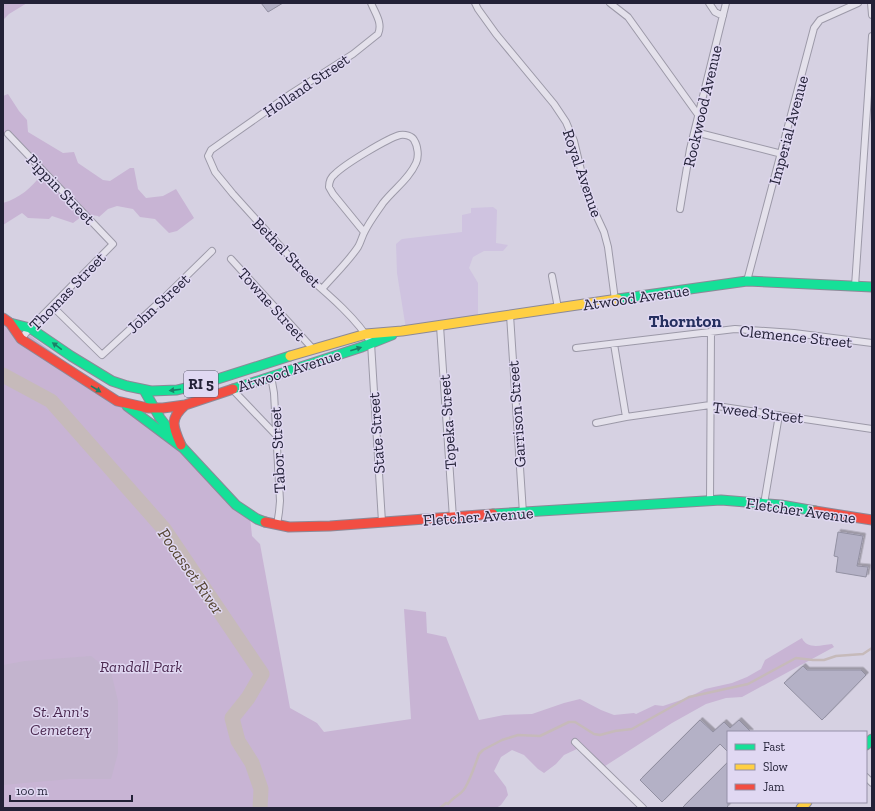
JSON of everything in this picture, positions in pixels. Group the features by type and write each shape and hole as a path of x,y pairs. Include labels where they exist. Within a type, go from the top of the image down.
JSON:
{"main road":[{"name":"Atwood Avenue","path":"7,320 30,328 112,381 151,391 177,390 205,383 366,334 440,326 510,314 747,282 766,281 872,287"},
{"name":"Atwood Avenue","path":"7,320 22,339 100,392 117,401 131,405 155,408 184,405 371,343 402,331"},
{"name":"Fletcher Avenue","path":"144,390 160,418 183,448 236,505 257,519 277,525 289,527 312,527 710,501 764,504 872,520"},
{"path":"117,401 140,414 183,448"},
{"path":"183,448 173,425 174,417 178,410 184,405"}],"street":[{"name":"Holland Street","path":"208,156 211,150 292,93 353,54 378,34 380,30 380,23 371,3"},
{"name":"Royal Avenue","path":"475,3 496,34 554,104 566,122 574,141 591,204 604,232 608,247 615,300"},
{"path":"610,3 628,17 699,116"},
{"path":"709,3 715,12 723,16"},
{"name":"Rockwood Avenue","path":"680,209 690,149 726,3"},
{"name":"Imperial Avenue","path":"747,282 782,154 812,35 817,23 820,20 858,3"},
{"path":"871,3 872,15"},
{"path":"855,286 872,36"},
{"path":"695,132 782,154"},
{"name":"Pippin Street","path":"8,134 113,244"},
{"path":"322,288 359,246 364,232 383,204 408,177 417,162 417,149 412,137 405,135 395,137 368,151 336,173 330,180 329,187 333,194 364,232"},
{"name":"Bethel Street","path":"208,156 215,172 233,194 309,278 322,288 366,334 371,343"},
{"name":"Thomas Street","path":"22,339 30,328 113,244"},
{"name":"John Street","path":"52,306 102,355 212,251"},
{"name":"Towne Street","path":"231,259 313,349"},
{"path":"552,276 558,308"},
{"name":"Garrison Street","path":"510,314 523,513"},
{"name":"Topeka Street","path":"440,326 453,518"},
{"name":"Clemence Street","path":"576,348 735,329 794,333 872,343"},
{"path":"710,501 711,331"},
{"name":"State Street","path":"371,343 382,522"},
{"path":"614,344 626,417"},
{"name":"Tabor Street","path":"271,376 274,393 280,501 277,525"},
{"path":"231,389 276,435"},
{"name":"Tweed Street","path":"596,423 626,417 710,405 872,429"},
{"path":"764,504 779,415"},
{"path":"575,742 643,808"}],"shaded area":[{"path":"493,207 497,210 496,243 508,245 503,251 484,251 473,257 469,268 478,283 478,317 406,329 397,273 396,244 402,239 462,232 462,215 471,213 471,208"}],"green space":[{"path":"3,3 27,3 9,14 3,20"},
{"path":"8,94 27,120 28,132 63,153 74,152 78,163 103,180 110,181 130,168 134,168 138,189 146,198 163,196 176,189 194,218 177,231 169,233 155,219 140,217 133,209 117,206 108,209 99,217 85,214 73,223 52,216 49,219 28,218 22,213 3,225 3,203 25,192 42,174 42,171 3,134 3,96"},
{"name":"Randall Park","path":"3,315 59,357 64,363 161,432 250,517 252,536 260,544 290,708 317,723 324,732 411,719 404,609 426,612 427,633 446,637 479,720 504,715 532,714 580,699 614,715 636,714 655,705 663,706 687,698 705,689 732,683 747,677 761,669 765,660 802,638 807,644 819,646 832,644 834,647 742,697 726,698 706,704 672,723 602,768 579,748 564,755 556,764 544,773 524,755 512,750 501,757 494,771 506,787 508,795 501,805 496,808 3,808"},
{"name":"St. Ann's Cemetery","path":"91,656 111,672 118,701 118,753 111,779 70,779 3,785 3,665 25,661"}],"building":[{"path":"261,3 283,3 268,12"},
{"path":"838,532 863,536 857,566 868,567 866,577 836,572 838,557 834,556"},
{"path":"803,666 807,670 861,670 866,675 822,720 784,683"},
{"path":"700,720 713,732 724,722 730,728 739,720 750,731 727,731 727,751 720,744 662,802 640,780"},
{"path":"727,763 728,806 726,808 682,808"}],"waterway":[{"name":"Pocasset River","path":"3,375 51,401 164,529 262,674 248,698 232,718 238,741 252,763 261,789 260,808"},
{"path":"440,808 446,803 448,804 463,790 471,776 479,754 483,750 502,740 518,735 540,736 569,722 575,722 594,734 600,735 632,729 689,697 748,684 796,658 824,660 836,656 863,654 872,648"}],"traffic: fast":[{"path":"618,299 747,281 872,287"},
{"path":"10,323 30,328 71,356 112,381 151,391 177,390 205,383 290,356"},
{"path":"233,389 362,347 392,335"},
{"path":"144,390 160,418 183,448 236,505 257,519 265,522"},
{"path":"127,406 183,448"},
{"path":"493,514 721,500 781,505 815,511"},
{"path":"867,744 872,739"}],"traffic: slow":[{"path":"290,356 366,334 402,331 618,299"},
{"path":"801,808 806,803"}],"traffic: jam":[{"path":"3,318 10,323 21,339 117,401 148,408 163,408 185,405 233,389"},
{"path":"181,445 174,424 176,415 185,405"},
{"path":"815,511 872,520"},
{"path":"265,522 289,527 330,526 493,514"}],"district":[{"name":"Thornton","path":"685,321"}]}
